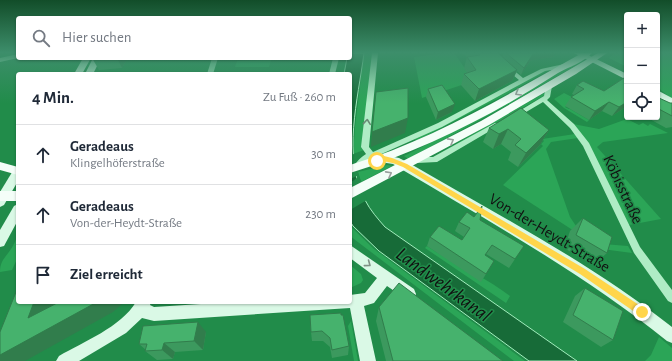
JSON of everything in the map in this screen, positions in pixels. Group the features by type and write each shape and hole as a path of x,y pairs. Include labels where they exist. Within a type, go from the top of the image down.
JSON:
{"main road":[{"path":"355,167 384,159 416,147 477,116 557,70"},
{"path":"352,193 417,160 549,86 571,70"},
{"path":"615,70 624,75"},
{"path":"660,94 672,102"},
{"name":"Von-der-Heydt-Straße","path":"384,159 395,161 405,166 582,271 636,307 672,336"},
{"path":"0,166 16,170"},
{"path":"1,198 16,174"},
{"path":"1,198 16,196"},
{"path":"0,242 16,213"},
{"path":"352,252 422,304"},
{"path":"352,302 363,301 369,298 386,277"},
{"path":"356,302 368,361"},
{"path":"64,361 123,326 142,306 154,314 322,304"}],"street":[{"path":"371,155 364,147 373,70"},
{"path":"510,70 523,81"},
{"path":"355,167 365,158 440,125 544,70"},
{"path":"417,160 434,160 547,97 549,86"},
{"name":"Köbisstraße","path":"543,99 563,116 586,146 637,250 667,284 672,298"}],"shaded area":[{"path":"362,70 372,70 364,150 353,154"},
{"path":"417,70 466,70 474,81 422,98"},
{"path":"549,70 505,95 416,141 415,139 479,107 544,71"},
{"path":"563,70 568,70 511,103 408,159 404,156 497,109"},
{"path":"660,70 672,70 672,99 660,89"},
{"path":"546,92 545,95 435,158 433,157"},
{"path":"564,93 576,99 565,107 589,120 587,122 564,108 554,99"},
{"path":"624,120 629,120 639,125 643,123 648,126 650,124 668,133 603,142 597,147 661,219 629,225 588,143 573,124 599,129"},
{"path":"575,134 578,138 551,142 546,149 570,217 578,229 603,244 628,246 632,253 602,249 503,185 543,146 541,144 544,141 542,139"},
{"path":"387,165 392,166 361,182 358,172"},
{"path":"352,228 374,249 525,361 514,361 352,238"},
{"path":"16,239 16,261 12,270 0,272 2,262"},
{"path":"427,246 490,282 510,296 506,303 425,248"},
{"path":"352,267 361,274 363,280 361,283 352,287"},
{"path":"351,321 358,361 354,361 348,326"},
{"path":"659,337 672,348 672,361 645,361 651,355"}],"water":[{"name":"Landwehrkanal","path":"345,70 362,70 354,127 354,165 358,183 365,200 372,211 385,227 577,361 529,361 379,251 353,226 352,72 344,72"}],"pier":[{"path":"352,154 354,154 367,200 352,209 352,182 357,178 357,176 352,178"}],"building":[{"path":"476,70 517,70 479,89 464,74"},
{"path":"624,78 624,104 619,107 609,102 595,111 571,97 584,89 577,85 583,81 604,91"},
{"path":"442,85 455,104 438,112 428,89"},
{"path":"408,88 408,118 372,132 376,92"},
{"path":"660,98 672,103 672,116 660,110"},
{"path":"521,108 549,130 526,153 515,145 521,139 508,129 499,134 489,128"},
{"path":"482,206 480,220 524,246 515,259 492,245 485,255 494,261 486,274 430,237 439,226 462,240 470,228 459,222 467,212 474,217"},
{"path":"583,218 612,237 607,253 576,235"},
{"path":"399,283 503,361 393,361 379,307"},
{"path":"585,288 623,311 613,340 573,315"},
{"path":"16,292 16,304 33,304 28,318 55,304 93,304 0,355 0,332"},
{"path":"341,313 341,315 343,315 349,346 332,350 330,338 322,331 311,332 310,315"},
{"path":"198,322 194,341 164,343 162,350 145,351 147,344 139,344 143,326"}],"route":[{"path":"377,161 384,159 390,160 405,166 582,271 642,312"}]}
